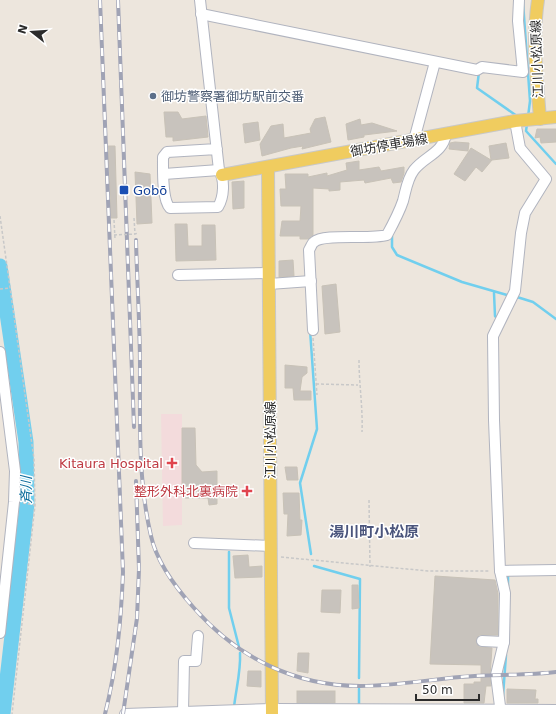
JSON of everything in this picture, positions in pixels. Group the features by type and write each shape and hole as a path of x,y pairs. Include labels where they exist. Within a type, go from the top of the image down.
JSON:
{"main road":[{"name":"江川小松原線","path":"538,0 535,20 535,50 540,119"},
{"name":"御坊停車場線","path":"220,172 268,167 515,121 556,118"},
{"name":"江川小松原線","path":"268,167 272,712"}],"street":[{"path":"200,0 220,172 222,199 218,206 170,208 166,204 163,157 167,152 217,149"},
{"path":"201,14 477,70 482,67 523,72 518,21 519,0"},
{"path":"414,140 435,62"},
{"path":"501,712 496,675 504,642 505,593 500,571 494,420 493,336 515,291 521,233 525,214 546,179 520,148 515,121"},
{"path":"313,330 309,250 314,242 323,238 377,238 387,235 403,201 408,179 415,168 439,149 445,141 446,134"},
{"path":"164,174 220,172"},
{"path":"178,275 311,281"},
{"path":"0,352 15,471 14,502 0,633"},
{"path":"194,543 271,551"},
{"path":"500,571 556,570"},
{"path":"183,712 184,661 196,661 198,636"},
{"path":"482,641 504,642"},
{"path":"125,714 183,712 501,712 556,710"}],"path":[{"path":"134,218 135,234"},
{"path":"114,220 115,239"},
{"path":"114,235 138,234"},
{"path":"0,289 10,288"},
{"path":"313,330 317,395"},
{"path":"359,360 359,385 363,416 362,432"},
{"path":"316,384 359,385"},
{"path":"369,500 370,567"},
{"path":"19,503 33,504"},
{"path":"271,551 370,567 428,571 500,571"}],"shaded area":[{"name":"Kitaura Hospital","path":"161,414 182,414 182,525 163,526"}],"building":[{"path":"164,112 178,112 182,119 206,116 208,137 173,141 173,137 166,137"},
{"path":"325,117 331,142 302,149 303,146 291,148 262,156 260,144 271,126 283,124 284,138 311,133 310,129 315,119"},
{"path":"360,119 361,125 372,123 397,131 364,135 364,137 348,140 346,124"},
{"path":"258,122 260,140 245,143 243,124"},
{"path":"537,129 556,129 556,142 541,143 540,137 535,138"},
{"path":"450,143 469,143 468,151 449,149"},
{"path":"506,143 509,158 492,160 482,172 476,167 465,181 454,174 471,148 491,160 489,146"},
{"path":"108,146 115,146 117,218 111,218"},
{"path":"359,161 359,170 379,167 381,171 404,167 401,182 393,183 391,178 365,183 364,180 340,182 340,190 329,191 329,189 313,188 313,235 308,239 300,239 300,236 280,236 282,221 300,221 301,206 281,206 280,189 286,189 285,174 308,174 308,177 327,173 327,176 347,170 346,163"},
{"path":"135,172 150,174 152,223 137,224"},
{"path":"244,181 244,208 233,209 232,182"},
{"path":"175,224 187,224 188,246 202,246 202,225 215,225 216,260 176,261"},
{"path":"293,260 294,276 279,277 279,261"},
{"path":"336,284 340,332 325,334 322,286"},
{"path":"285,365 307,367 307,373 302,377 300,391 311,391 311,400 294,400 293,388 285,388"},
{"path":"182,428 195,428 196,465 202,472 217,471 217,504 209,505 208,498 182,498"},
{"path":"285,467 297,467 298,480 287,480"},
{"path":"283,493 299,493 300,520 302,520 301,535 287,536 288,514 284,514"},
{"path":"248,555 249,567 262,566 262,577 235,578 233,556"},
{"path":"435,576 495,580 498,594 498,635 479,635 476,640 479,647 492,648 490,676 491,686 486,686 484,703 464,703 464,684 481,682 481,665 430,664"},
{"path":"352,585 358,585 359,608 352,609"},
{"path":"322,590 341,590 340,613 321,612"},
{"path":"298,653 309,653 308,673 297,671"},
{"path":"248,671 261,671 261,687 247,686"},
{"path":"507,689 536,690 535,699 538,699 538,703 507,703"},
{"path":"297,691 335,691 335,703 297,703"}],"waterway":[{"path":"523,2 530,101 528,117"},
{"path":"479,72 477,88 517,116"},
{"path":"527,124 526,131 556,164"},
{"path":"392,236 392,247 397,255 462,282 507,295"},
{"name":"斉川","path":"0,266 26,442 27,504 3,714"},
{"path":"494,293 495,316 498,319"},
{"path":"517,297 533,302 556,319"},
{"path":"310,330 317,429 300,483 311,554"},
{"path":"229,552 229,608 239,647"},
{"path":"314,566 360,579 359,678"},
{"path":"508,575 508,586"},
{"path":"234,707 239,673 240,653"},
{"path":"503,696 506,655"},
{"path":"359,689 359,706"}],"railway":[{"path":"100,0 123,572 118,644 113,679 105,714"},
{"path":"118,0 134,427"},
{"path":"136,240 140,351 141,452 147,515 151,536 162,565 194,608 229,641 248,654 268,665 312,681 336,685 372,686 472,676 556,672"},
{"path":"123,714 137,618 139,569 136,481"}],"place":[{"name":"御坊警察署御坊駅前交番","path":"153,96"},
{"name":"Gobō","path":"124,190"},
{"name":"Kitaura Hospital","path":"172,463"},
{"name":"整形外科北裏病院","path":"247,491"}],"district":[{"name":"湯川町小松原","path":"374,532"}]}
